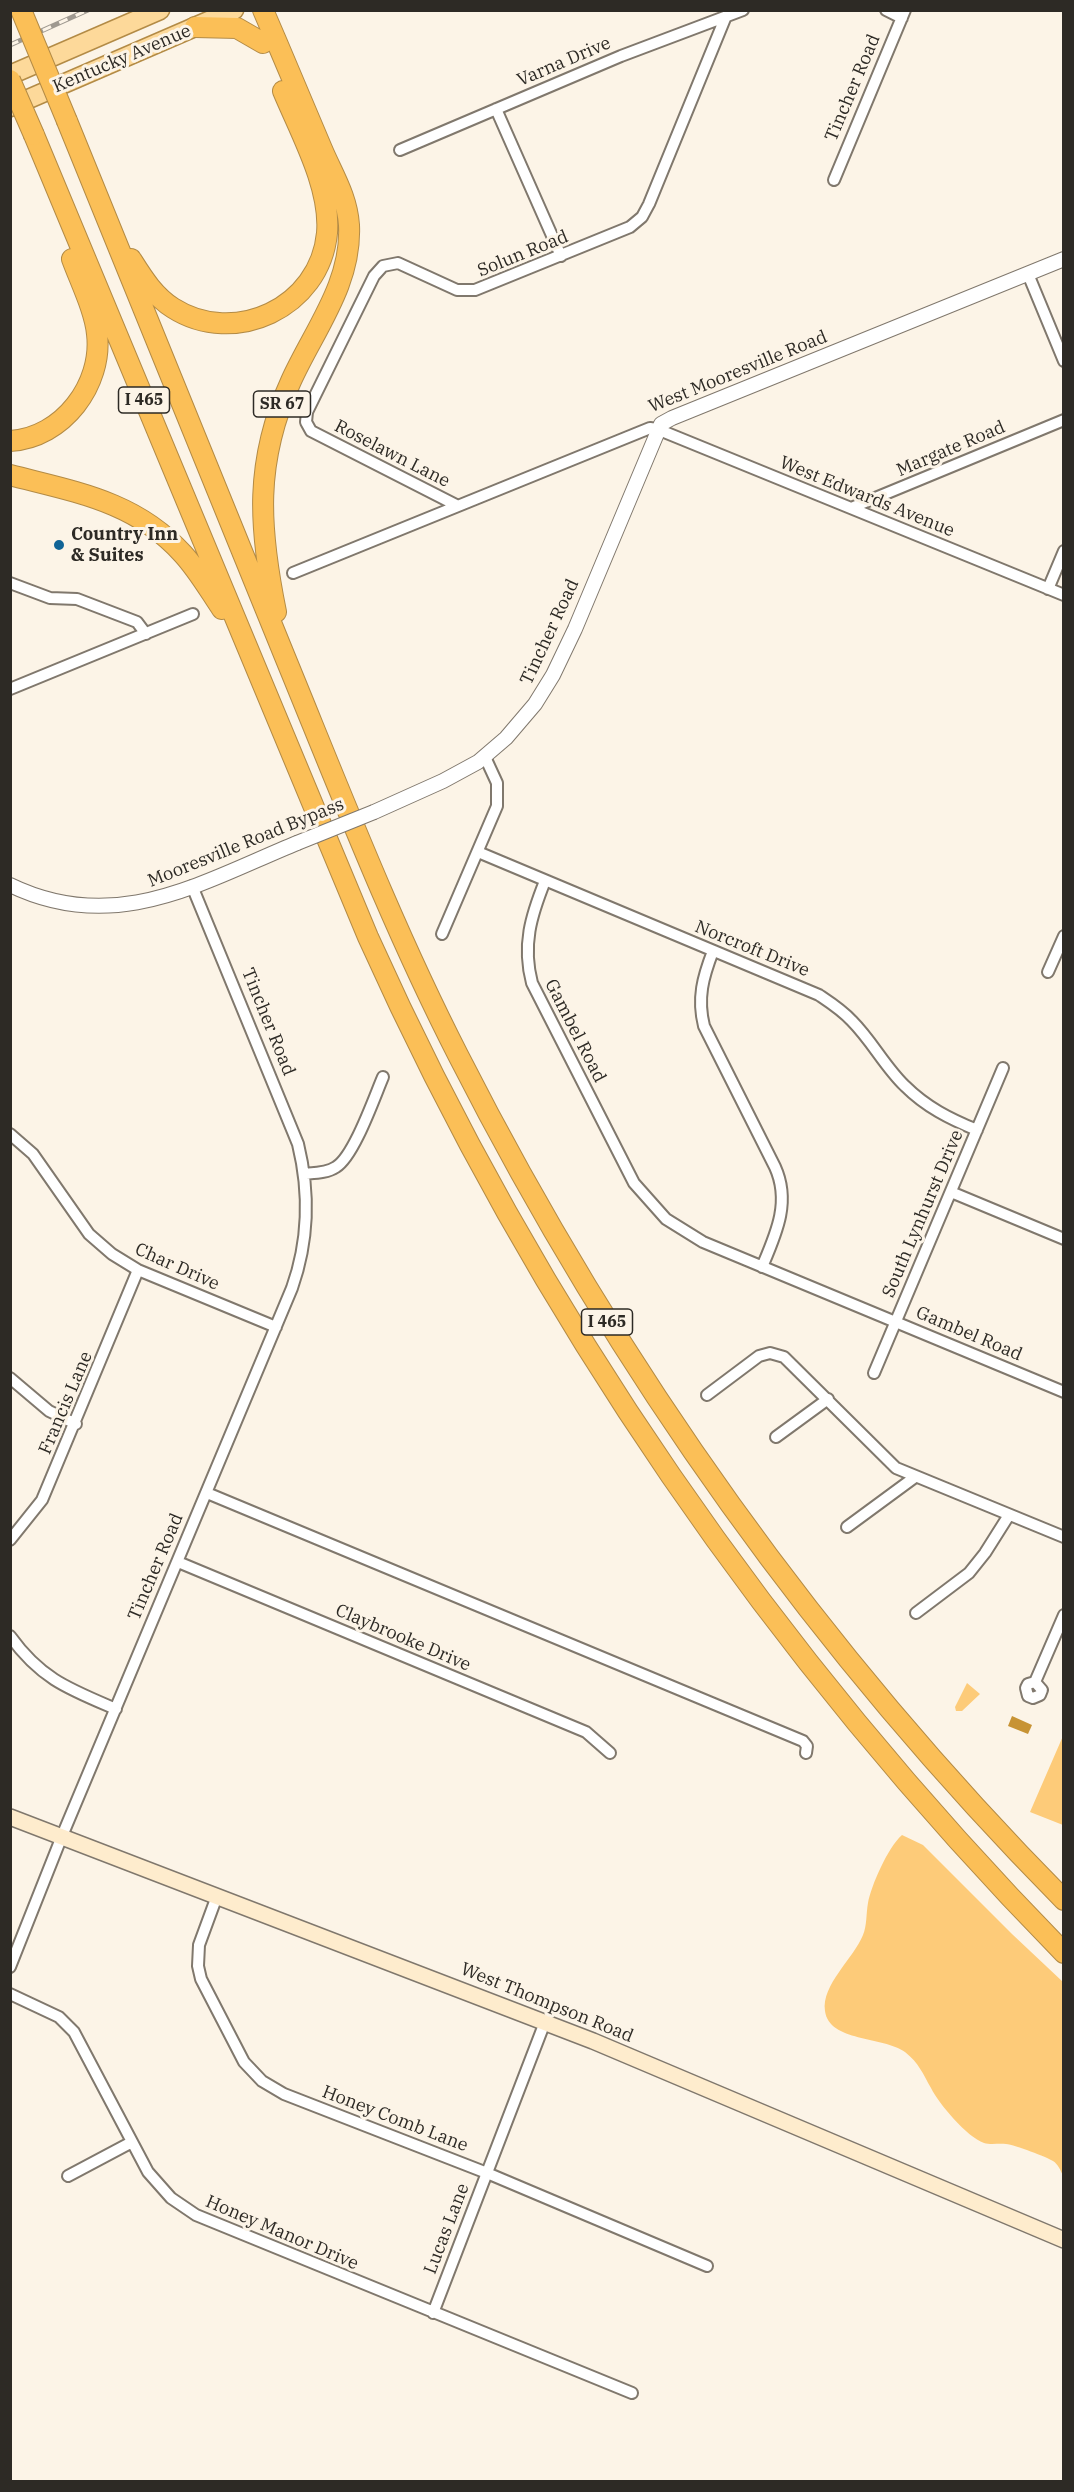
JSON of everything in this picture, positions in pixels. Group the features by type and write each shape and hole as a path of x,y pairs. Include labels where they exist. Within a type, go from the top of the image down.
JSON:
{"highway":[{"name":"I 465","path":"21,10 396,924 450,1041 534,1199 618,1341 702,1467 806,1609 948,1779 1064,1900"},
{"path":"104,217 153,291 171,307 201,321 225,324 258,319 287,304 305,287 324,250 327,234 327,209 272,46 249,10"},
{"name":"SR 67","path":"263,10 272,46 344,194 349,228 347,253 339,285 284,397 273,430 264,474 262,514 264,549 286,659"},
{"path":"272,46 280,10"},
{"path":"195,27 237,28 272,46"},
{"name":"I 465","path":"10,80 368,937 407,1022 506,1212 591,1356 683,1494 781,1627 921,1799 994,1881 1064,1953"},
{"path":"10,441 33,436 61,420 85,393 97,360 97,331 41,171 37,143"},
{"path":"10,475 107,501 136,515 155,528 193,566 248,649"}],"main road":[{"name":"Kentucky Avenue","path":"10,75 160,10"},
{"name":"Kentucky Avenue","path":"10,107 234,10"},
{"name":"West Thompson Road","path":"10,1816 545,2022 1064,2240"}],"street":[{"name":"Varna Drive","path":"400,150 621,56 742,10"},
{"path":"886,10 904,14"},
{"name":"Tincher Road","path":"834,180 904,14"},
{"name":"Solun Road","path":"311,431 306,422 307,412 374,276 383,266 398,262 457,290 475,291 615,235 642,217 655,191 726,16"},
{"path":"496,109 561,256"},
{"name":"West Mooresville Road","path":"293,573 642,430 657,429 672,418 1064,259"},
{"path":"1028,274 1064,361"},
{"name":"Margate Road","path":"850,508 1064,420"},
{"name":"Tincher Road","path":"484,757 501,743 524,718 555,670 575,629 657,429"},
{"name":"West Edwards Avenue","path":"657,429 1064,595"},
{"name":"Roselawn Lane","path":"311,431 458,506"},
{"path":"1048,589 1064,551"},
{"path":"10,583 50,598 77,599 137,622 146,634"},
{"path":"10,689 193,614"},
{"path":"442,934 496,810 498,797 496,778 484,757"},
{"name":"Mooresville Road Bypass","path":"10,885 40,897 87,906 140,903 192,886 374,812 443,781 484,757"},
{"name":"Norcroft Drive","path":"478,852 811,991 837,1007 853,1022 909,1090 940,1113 977,1130"},
{"name":"Gambel Road","path":"546,881 528,930 526,958 530,979 634,1183 666,1219 703,1242 1064,1392"},
{"name":"Tincher Road","path":"10,1967 62,1836 292,1288 303,1250 306,1212 304,1174 292,1128 192,886"},
{"path":"1048,972 1064,936"},
{"path":"713,951 701,987 700,1005 704,1026 781,1183 782,1214 762,1267"},
{"name":"South Lynhurst Drive","path":"874,1373 1004,1068"},
{"path":"304,1174 330,1170 343,1161 351,1149 383,1077"},
{"name":"Char Drive","path":"10,1134 33,1155 89,1234 105,1249 138,1270 276,1327"},
{"path":"951,1192 1064,1239"},
{"name":"Francis Lane","path":"10,1540 42,1500 138,1270"},
{"path":"706,1395 759,1356 773,1354 788,1360 896,1467 915,1477 1064,1537"},
{"path":"10,1378 49,1411 75,1424"},
{"path":"776,1437 828,1399"},
{"path":"847,1527 915,1477"},
{"path":"207,1493 803,1741 807,1746 806,1753"},
{"path":"916,1613 969,1573 985,1553 1009,1515"},
{"name":"Claybrooke Drive","path":"178,1562 586,1732 610,1753"},
{"path":"1035,1682 1064,1615"},
{"path":"10,1636 29,1660 58,1683 116,1709"},
{"name":"Honey Comb Lane","path":"217,1896 199,1945 199,1971 204,1987 240,2055 252,2073 262,2081 284,2094 487,2173 707,2266"},
{"name":"Honey Manor Drive","path":"10,1994 58,2017 74,2032 148,2172 162,2189 196,2215 632,2393"},
{"name":"Lucas Lane","path":"433,2313 545,2022"},
{"path":"68,2176 132,2142"}],"shaded area":[{"path":"967,1683 980,1694 962,1711 956,1711 955,1707"},
{"path":"1012,1716 1032,1725 1028,1734 1008,1726"},
{"path":"1063,1736 1063,1825 1030,1812"},
{"path":"902,1835 923,1845 1063,1982 1063,2176 1053,2161 1044,2157 1010,2145 987,2144 977,2140 947,2111 910,2056 884,2043 846,2033 829,2021 825,2011 828,1991 859,1944 876,1877 891,1848"}],"railway":[{"path":"10,45 88,10"}],"place":[{"name":"Country Inn & Suites","path":"59,545"}]}
